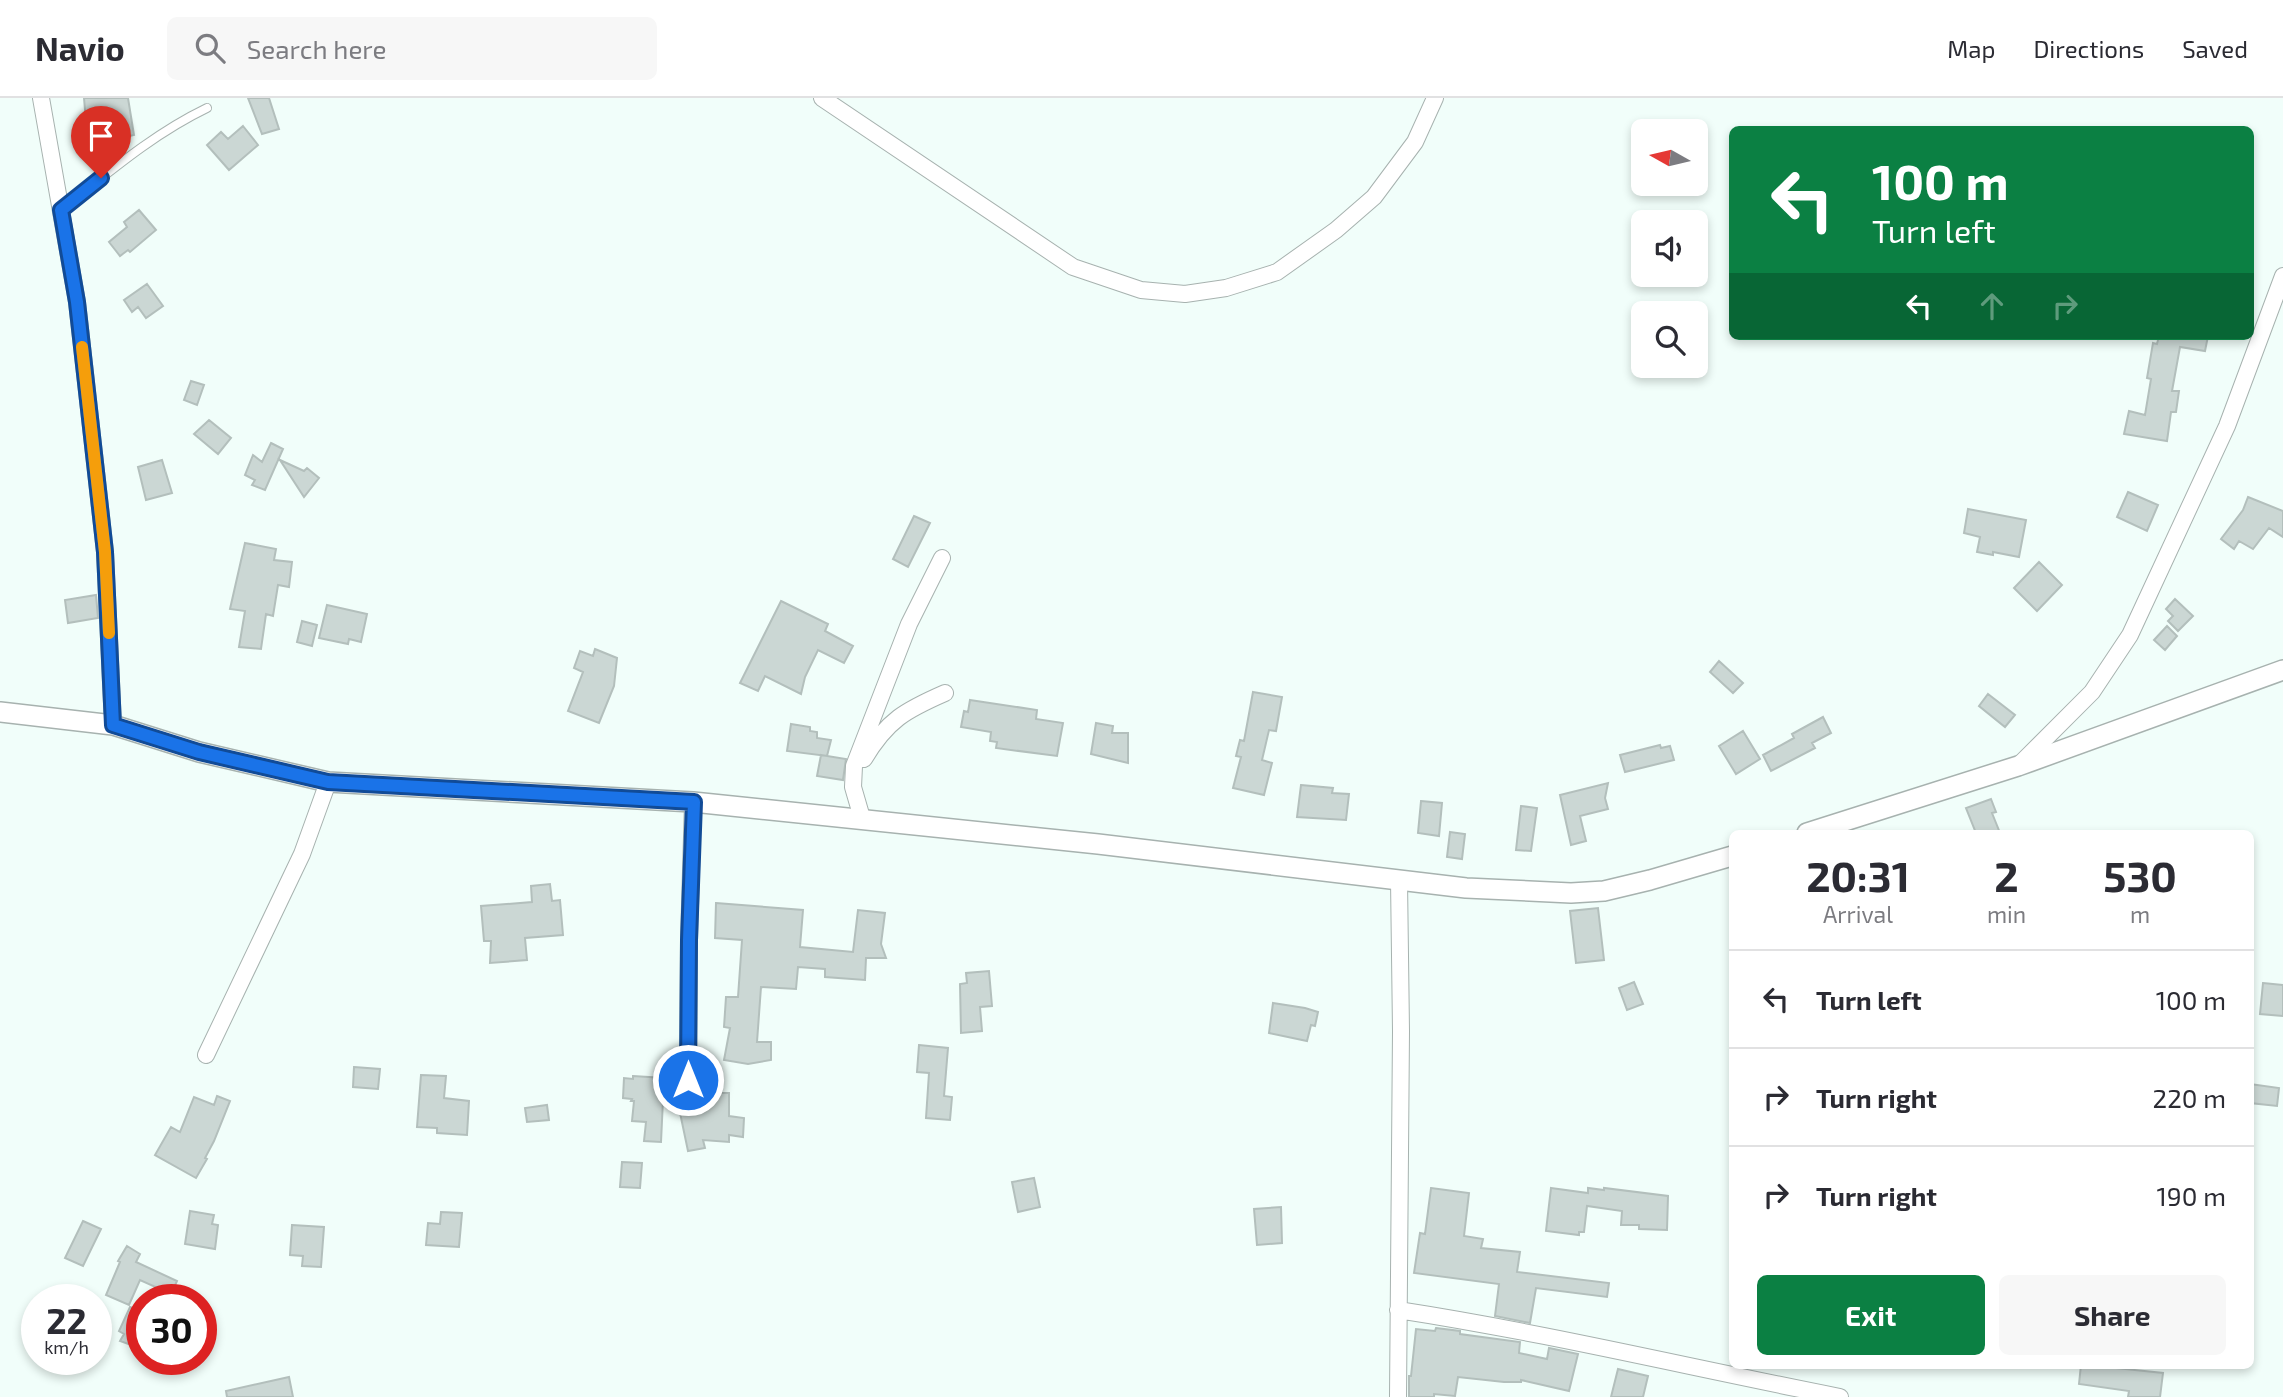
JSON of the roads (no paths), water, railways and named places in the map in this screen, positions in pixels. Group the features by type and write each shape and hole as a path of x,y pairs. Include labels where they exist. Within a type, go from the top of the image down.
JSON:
{"street":[{"path":"41,98 77,302 105,552 113,725"},
{"path":"822,98 1073,267 1141,290 1185,294 1226,288 1277,272 1336,230 1374,197 1415,142 1435,98"},
{"path":"2018,766 2092,692 2130,635 2227,426 2283,276"},
{"path":"862,818 853,787 854,766 909,624 942,558"},
{"path":"1816,830 2018,766 2283,670"},
{"path":"853,787 859,766 886,727 909,709 945,692"},
{"path":"0,712 113,725 199,752 328,782 694,802 862,818 1523,892 1604,891 1729,857"},
{"path":"206,1055 302,854 328,782"},
{"path":"688,1080 694,802"},
{"path":"1398,1397 1401,1031 1399,880"},
{"path":"1398,1310 1484,1323 1840,1397"}],"lane":[{"path":"61,210 162,133 207,108"}]}
